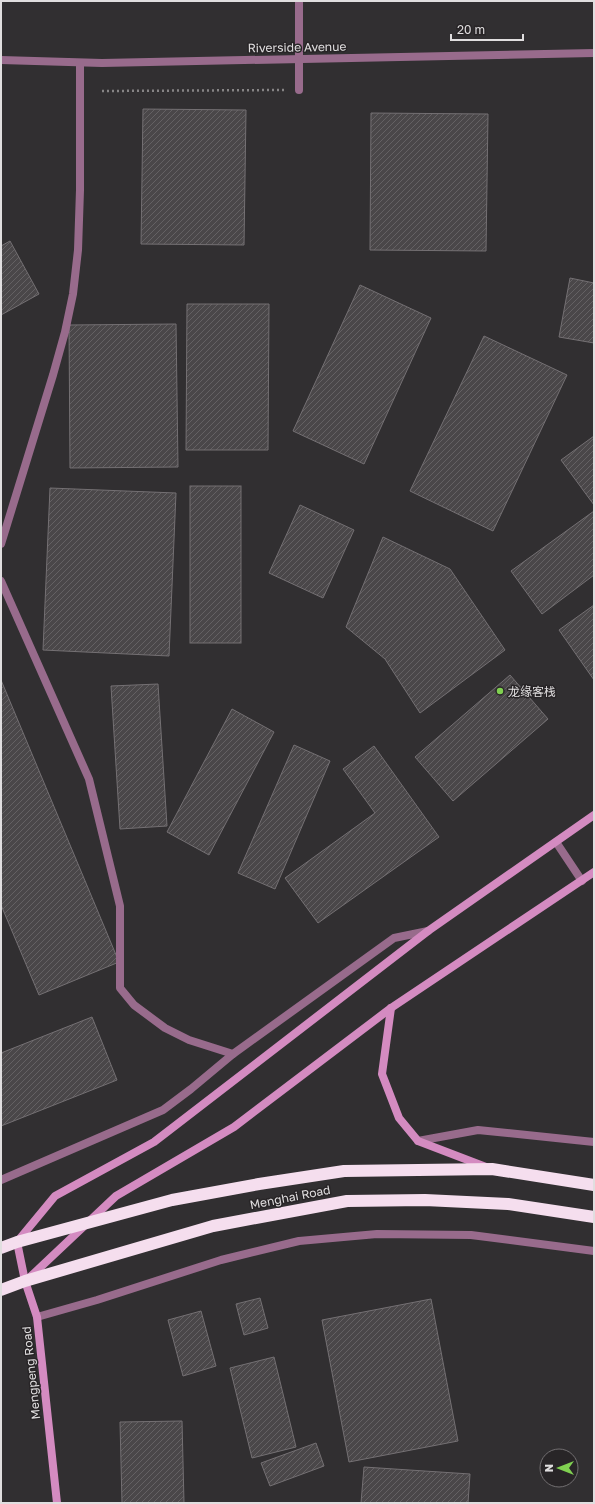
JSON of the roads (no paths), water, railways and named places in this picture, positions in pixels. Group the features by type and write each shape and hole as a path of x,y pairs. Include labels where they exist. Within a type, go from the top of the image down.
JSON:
{"highway":[{"name":"Menghai Road","path":"1,1248 17,1242 172,1200 259,1184 344,1171 492,1169 594,1185"},
{"name":"Menghai Road","path":"1,1290 26,1281 213,1226 347,1201 425,1200 508,1204 594,1217"}],"street":[{"path":"299,1 299,90"},
{"name":"Riverside Avenue","path":"1,60 102,64 594,53"},
{"path":"1,544 53,376 65,332 73,294 78,250 80,190 80,63"},
{"path":"1,581 89,779 120,906 120,988 134,1005 165,1028 189,1040 233,1054"},
{"path":"17,1242 55,1196 154,1142 428,931 594,815"},
{"path":"556,842 582,880"},
{"path":"26,1281 116,1196 234,1126 391,1008 594,872"},
{"path":"1,1180 163,1110 191,1090 233,1054 394,938 428,931"},
{"path":"391,1008 382,1074 399,1118 418,1141 492,1169"},
{"path":"418,1141 478,1130 594,1142"},
{"path":"37,1317 97,1300 221,1260 299,1241 377,1234 471,1235 594,1251"},
{"name":"Mengpeng Road","path":"17,1242 26,1281 37,1317 57,1503"}],"place":[{"name":"龙缘客栈","path":"500,691"}]}
